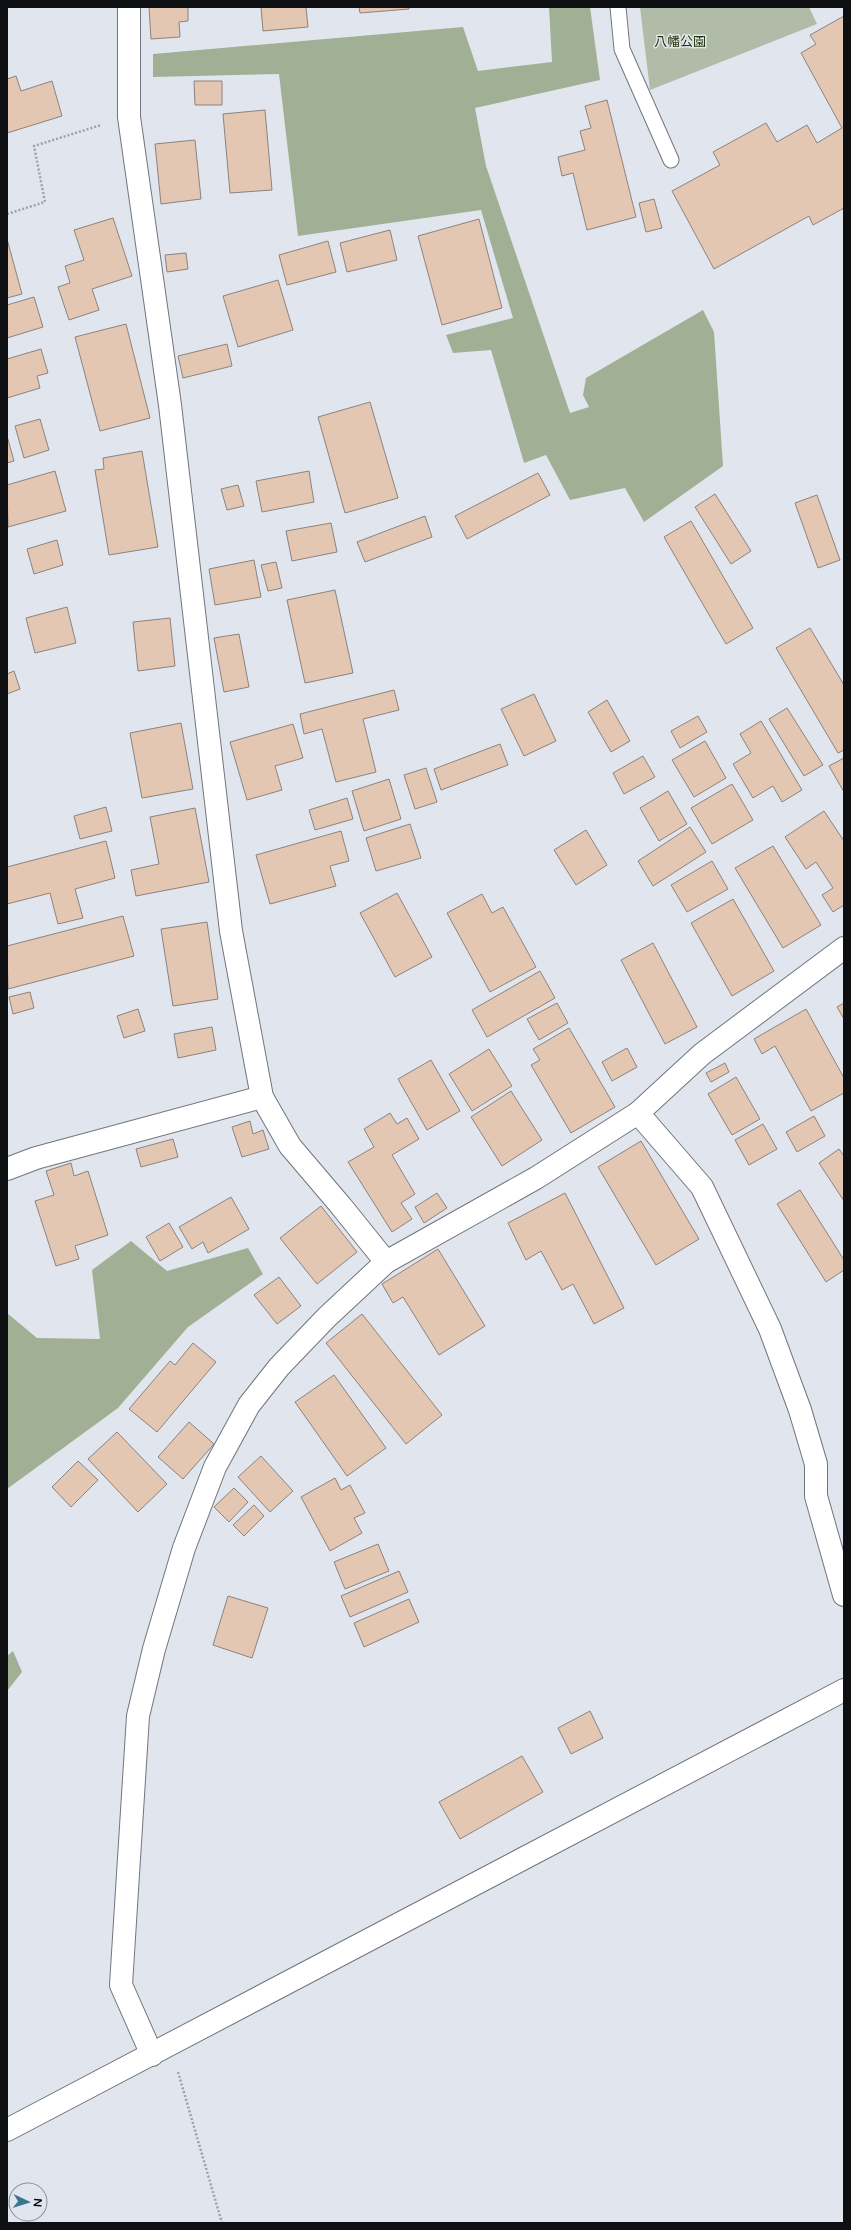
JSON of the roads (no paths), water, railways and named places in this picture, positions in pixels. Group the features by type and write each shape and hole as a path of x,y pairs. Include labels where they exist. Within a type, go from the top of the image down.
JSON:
{"street":[{"path":"129,7 128,117 171,413 231,931 262,1097 290,1146 386,1262"},
{"path":"161,2050 121,1984 138,1716 154,1649 184,1548 215,1466 249,1405 279,1367 386,1262 536,1178 638,1113 702,1054 844,948"},
{"path":"7,1169 36,1158 262,1097"},
{"path":"638,1113 702,1187 770,1329 800,1410 816,1464 816,1496 844,1595"},
{"path":"7,2130 844,1690"}],"lane":[{"path":"618,7 622,49 672,160"}],"park label":[{"name":"八幡公園","path":"680,42"}]}
